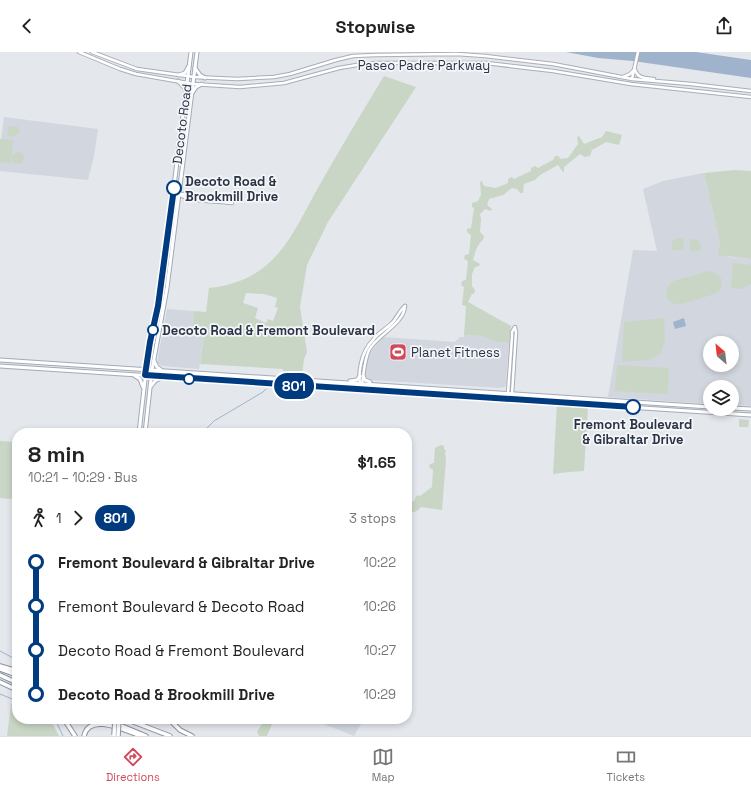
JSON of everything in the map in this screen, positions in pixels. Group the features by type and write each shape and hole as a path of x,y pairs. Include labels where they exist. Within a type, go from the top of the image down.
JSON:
{"highway":[{"path":"0,667 12,670"},
{"path":"0,667 12,673"},
{"path":"0,676 12,682"},
{"path":"0,682 12,688"},
{"path":"67,724 75,736"},
{"path":"84,736 88,727 96,724 105,725 141,736"},
{"path":"115,724 115,736"},
{"path":"117,724 146,736"},
{"path":"115,736 118,724"},
{"path":"139,724 170,736"},
{"path":"174,724 180,730 192,736"}],"main road":[{"name":"Paseo Padre Parkway","path":"79,52 136,74 193,84 240,87 284,83 357,64 486,63 588,76 631,84 751,97"},
{"name":"Paseo Padre Parkway","path":"92,52 130,67 188,77 237,79 274,77 290,74 353,56 435,54 518,59 632,79 751,91"},
{"name":"Decoto Road","path":"140,428 145,375 158,306 174,193 191,52"},
{"name":"Decoto Road","path":"146,428 153,359 163,311 197,52"},
{"path":"632,79 638,52"},
{"path":"178,75 184,73 190,64"},
{"path":"195,68 196,71 205,78"},
{"path":"622,77 630,74 635,69"},
{"path":"635,69 637,76 661,81"},
{"path":"178,81 187,91"},
{"path":"192,94 196,87 202,84"},
{"path":"174,193 192,200 232,201"},
{"path":"344,382 356,380 361,376 369,350 378,338 392,327 400,318 405,306 391,324 370,343 363,359 361,376 360,390"},
{"path":"510,393 516,332 515,327 512,332 510,393 510,399"},
{"path":"153,359 158,367 165,371"},
{"path":"0,360 703,406"},
{"path":"0,366 751,415"},
{"path":"133,375 140,379 144,388"},
{"path":"361,376 367,381 376,384"},
{"path":"150,388 155,380 164,377"},
{"path":"739,408 751,409"}],"shaded area":[{"path":"4,117 98,129 94,156 88,180 0,171 0,146"},
{"path":"704,173 720,243 728,257 751,259 751,406 739,405 739,380 703,380 703,404 608,397 633,250 657,251 643,189 663,181"},
{"path":"167,309 194,311 193,326 205,326 199,369 162,366 157,363"},
{"path":"464,335 482,336 496,342 509,343 505,387 500,388 370,380 365,376 367,361 372,350 383,337 455,342 459,337 464,337"},
{"path":"324,724 361,724 354,736"}],"green space":[{"path":"384,76 416,87 328,222 307,265 300,307 307,352 304,359 302,375 283,374 283,369 200,364 205,327 193,326 194,311 206,312 209,288 235,283 251,276 272,260 286,244","holes":["246,293 264,294 277,298 275,307 278,308 273,321 268,319 266,323 255,318 258,308 243,303"]},
{"path":"9,126 18,127 19,132 15,136 11,137 7,135"},
{"path":"606,131 622,135 619,145 606,142 592,150 590,156 585,157 580,154 564,167 564,172 558,165 540,175 535,180 524,184 523,193 520,193 517,189 512,188 503,195 489,199 487,205 492,209 491,211 485,209 480,214 480,232 484,236 483,240 476,249 473,260 480,264 479,266 475,267 472,274 472,286 475,290 468,302 511,326 509,343 496,342 482,336 464,335 466,306 462,305 464,287 461,285 462,281 466,280 468,261 464,259 465,255 469,254 471,235 467,232 467,229 471,228 474,208 472,207 472,203 478,201 481,195 480,182 482,181 484,186 496,188 508,183 508,179 512,177 514,179 531,171 531,168 535,166 538,168 553,160 555,156 558,156 561,159 568,158 578,144 577,137 579,136 584,144 602,137"},
{"path":"0,139 13,140 11,163 0,162"},
{"path":"18,152 22,154 24,158 22,162 18,164 14,162 12,158 14,154"},
{"path":"734,170 751,171 751,259 718,255 720,243 704,173"},
{"path":"680,238 684,240 683,249 672,250 672,242 675,239"},
{"path":"693,239 700,243 700,251 691,251 690,240"},
{"path":"733,263 751,265 751,284 741,289 731,288"},
{"path":"709,271 720,277 722,285 719,291 706,297 680,304 669,301 666,295 668,287 673,281"},
{"path":"664,318 665,340 661,353 649,360 622,362 624,322"},
{"path":"617,365 669,368 668,394 615,391"},
{"path":"557,404 588,406 584,471 553,474"},
{"path":"739,419 749,420 748,427 739,427"},
{"path":"0,441 12,442 12,498 11,499 0,498"},
{"path":"441,445 444,446 446,451 442,510 421,507 415,512 412,512 412,502 415,500 415,498 432,487 433,470 429,467 430,464 434,463 435,448"},
{"path":"11,704 12,724 53,724 59,736 7,736"},
{"path":"262,724 272,724 267,736 259,736 257,732"}],"water":[{"path":"566,52 696,52 751,60 751,78 633,61 598,58"},
{"path":"684,318 686,326 675,329 673,322"}],"waterway":[{"path":"207,428 214,421 266,389"},
{"path":"0,651 12,657"},
{"path":"0,694 12,699"},
{"path":"57,724 63,736"}],"bus line":[{"name":"801","path":"174,188 156,320 150,342 145,375 633,407"}],"place":[{"name":"Decoto Road & Brookmill Drive","path":"174,188"},
{"name":"Decoto Road & Fremont Boulevard","path":"153,330"},
{"name":"Planet Fitness","path":"398,352"},
{"name":"Fremont Boulevard & Gibraltar Drive","path":"633,407"}]}
